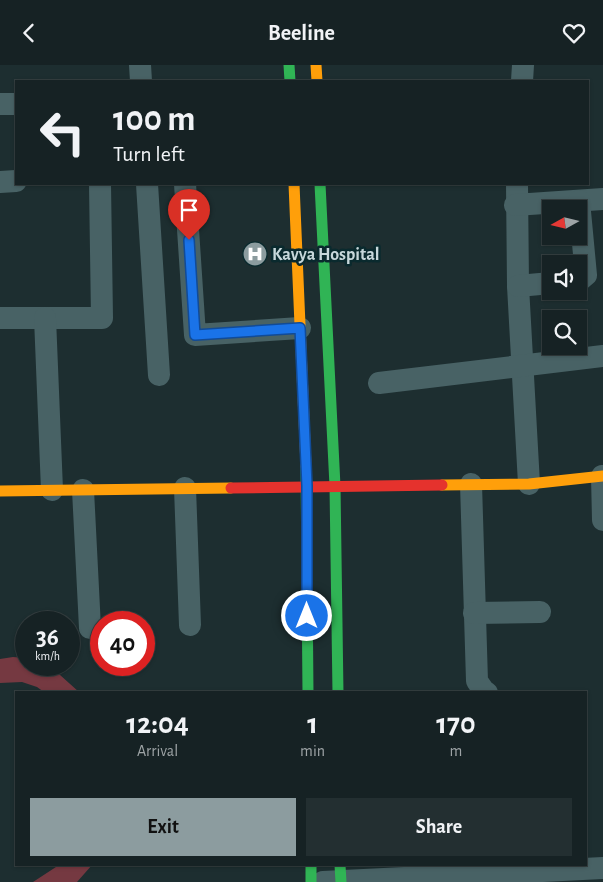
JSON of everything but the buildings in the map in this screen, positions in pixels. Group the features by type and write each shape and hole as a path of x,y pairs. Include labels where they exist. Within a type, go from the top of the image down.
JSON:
{"street":[{"path":"140,65 141,80"},
{"path":"289,65 290,80"},
{"path":"316,65 317,80"},
{"path":"522,80 523,65"},
{"path":"0,104 15,104"},
{"path":"0,182 15,181"},
{"path":"0,318 102,318 100,185"},
{"path":"147,185 159,375"},
{"path":"185,185 195,335 300,328"},
{"path":"294,185 307,486 308,691"},
{"path":"320,185 335,486 338,691"},
{"path":"529,484 518,286 516,194 570,200"},
{"path":"588,200 603,199"},
{"path":"518,286 542,284"},
{"path":"45,318 52,490"},
{"path":"379,383 603,356"},
{"path":"0,491 529,484 602,476 603,520"},
{"path":"471,484 477,681 484,691"},
{"path":"185,488 190,625"},
{"path":"83,490 90,628"},
{"path":"474,613 540,612"},
{"path":"311,866 311,882"},
{"path":"336,877 467,869 603,868"}],"shaded area":[{"path":"15,657 15,676 61,676 78,691 43,691 22,682 0,683 0,659"},
{"path":"57,866 91,866 77,882 33,882"}],"traffic: fast":[{"path":"289,65 290,80"},
{"path":"320,185 335,486 338,691"},
{"path":"306,466 308,691"},
{"path":"311,866 311,882"},
{"path":"340,866 341,882"}],"traffic: slow":[{"path":"316,65 317,80"},
{"path":"294,185 306,466"},
{"path":"442,485 529,484 603,476"},
{"path":"0,491 231,488"}],"traffic: jam":[{"path":"231,488 442,485"}],"place":[{"name":"Kavya Hospital","path":"255,254"}],"route":[{"path":"189,240 195,335 300,328 307,486 307,616"}]}
